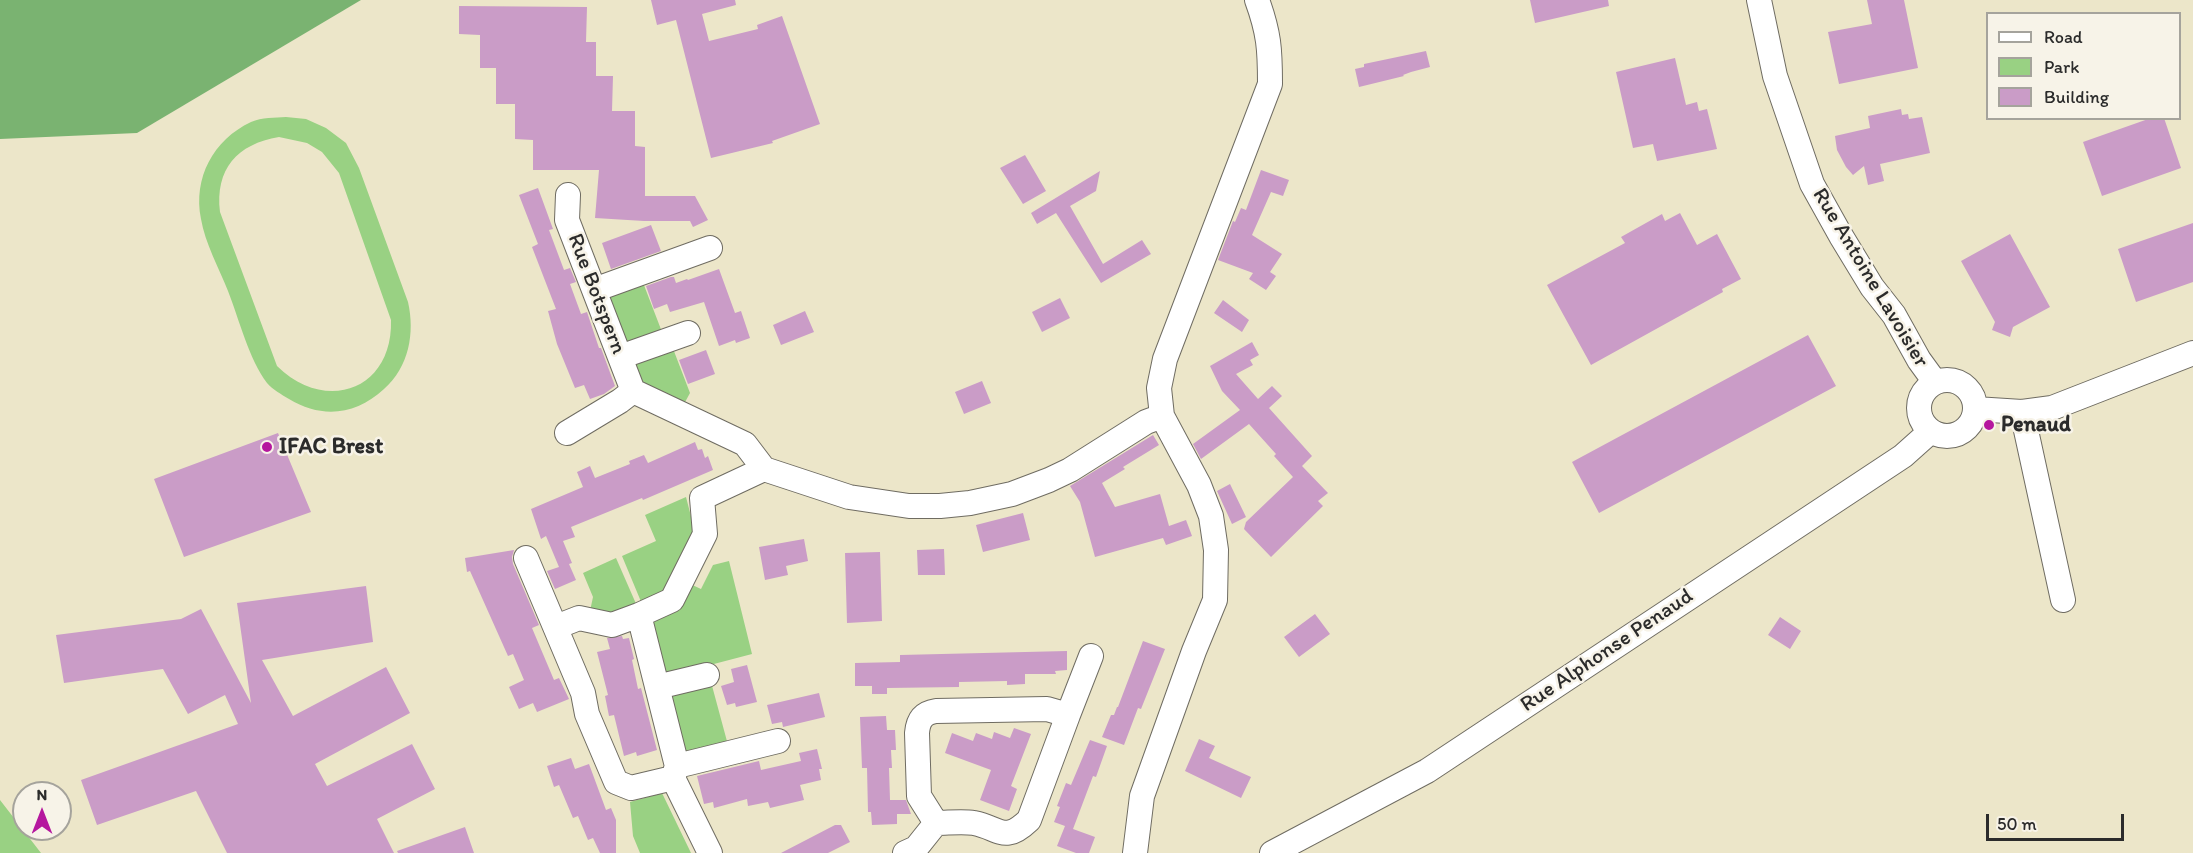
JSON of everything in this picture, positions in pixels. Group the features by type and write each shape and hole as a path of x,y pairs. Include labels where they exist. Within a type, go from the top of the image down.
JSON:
{"street":[{"path":"1135,853 1142,796 1194,651 1215,600 1216,550 1211,516 1199,485 1162,417 1159,388 1165,359 1270,84 1268,29 1257,0"},
{"name":"Rue Antoine Lavoisier","path":"1759,0 1774,76 1812,184 1872,287 1894,315 1919,360 1935,382"},
{"name":"Rue Botspern","path":"568,195 567,220 633,391"},
{"path":"594,290 710,248"},
{"path":"620,357 688,333"},
{"path":"1975,409 2022,412 2052,408 2193,353"},
{"path":"1943,380 1953,380 1964,386 1973,399 1975,409 1970,424 1963,430 1943,436 1931,431 1924,424 1918,411 1919,401 1927,388 1943,380"},
{"path":"567,432 633,391 745,444 764,469 849,497 879,503 940,506 970,503 1012,494 1049,480 1146,422 1162,417"},
{"path":"2022,412 2063,600"},
{"name":"Rue Alphonse Penaud","path":"1272,853 1427,771 1903,456 1931,431"},
{"path":"555,627 579,618 612,625 672,600 705,534 702,498 764,469"},
{"path":"526,558 584,693 586,714 616,782 631,788 675,772 778,741"},
{"path":"639,615 675,772 710,853"},
{"path":"936,823 974,823 1002,834 1018,831 1029,820 1091,656"},
{"path":"657,687 707,675"},
{"path":"936,823 919,796 917,733 922,717 929,712 936,711 1025,709 1047,709 1068,715"},
{"path":"905,853 916,848 936,823"}],"green space":[{"path":"0,0 361,0 137,133 0,139"},
{"path":"286,117 306,119 326,128 346,143 359,168 408,302 410,337 408,349 399,370 384,389 373,398 350,409 314,410 289,399 267,383 250,351 209,246 201,219 199,204 203,175 216,150 226,139 255,120","holes":["279,137 307,143 322,152 339,173 391,320 389,344 381,363 369,378 353,387 335,391 316,389 296,381 277,366 220,212 219,197 225,171 241,152 264,140"]},
{"path":"642,280 662,332 628,345 607,304 614,291"},
{"path":"672,346 690,393 684,404 637,382 633,367 635,360"},
{"path":"686,497 695,532 665,594 642,604 622,556 656,541 645,515"},
{"path":"616,558 637,606 610,618 590,611 593,597 583,573"},
{"path":"729,561 752,654 668,676 661,673 649,627 655,616 688,583 701,589 713,565"},
{"path":"711,682 728,745 689,756 682,752 668,698 672,692"},
{"path":"662,793 691,853 640,853 633,836 630,802"},
{"path":"0,800 12,816 12,841 32,841 41,853 0,853"}],"building":[{"path":"651,0 735,0 736,5 702,14 709,41 758,29 757,25 782,16 820,124 772,141 773,143 711,158 676,20 657,25"},
{"path":"1530,0 1608,0 1609,6 1535,23"},
{"path":"1867,0 1904,0 1918,68 1839,84 1828,32 1872,24"},
{"path":"459,6 587,7 586,42 596,42 596,76 613,76 612,111 635,111 635,146 645,147 645,196 695,196 708,220 693,227 690,221 595,218 599,170 533,170 533,140 515,139 515,104 496,104 496,68 480,68 480,35 459,34"},
{"path":"1426,51 1430,67 1359,87 1355,69 1364,67 1364,64"},
{"path":"1675,58 1686,105 1697,102 1699,111 1707,109 1717,149 1657,161 1653,144 1633,148 1616,72"},
{"path":"1901,109 1902,115 1908,114 1909,119 1922,117 1930,153 1880,164 1884,181 1868,185 1864,166 1853,175 1846,167 1837,150 1835,136 1870,128 1868,116"},
{"path":"2145,120 2165,120 2181,168 2102,196 2083,142"},
{"path":"1025,155 1046,191 1023,204 1000,168"},
{"path":"1261,170 1289,180 1283,196 1271,192 1252,235 1282,254 1270,272 1276,276 1266,290 1249,279 1253,273 1218,260 1233,221 1235,222 1241,208 1246,210"},
{"path":"1100,171 1096,191 1070,206 1103,264 1142,240 1151,254 1101,283 1056,213 1037,224 1031,213"},
{"path":"538,188 553,229 549,230 564,270 570,268 576,282 570,284 581,314 587,312 615,386 604,394 590,399 584,385 575,388 557,344 548,311 556,309 532,247 538,244 519,195"},
{"path":"1680,213 1697,245 1717,234 1741,279 1722,289 1723,292 1591,365 1547,285 1625,243 1621,237 1662,214 1665,221"},
{"path":"2193,223 2193,282 2136,302 2118,249"},
{"path":"651,225 661,251 611,269 602,243"},
{"path":"2010,234 2050,307 2013,327 2010,337 1992,330 1995,322 1961,261"},
{"path":"719,269 735,313 741,311 750,338 736,343 735,340 719,346 704,302 670,312 667,304 654,309 646,286 671,277 674,277 676,283"},
{"path":"1060,298 1070,318 1042,332 1032,312"},
{"path":"1223,300 1249,320 1242,332 1214,313"},
{"path":"805,311 814,332 781,345 773,325"},
{"path":"1808,335 1836,386 1599,513 1572,462"},
{"path":"1252,342 1259,355 1250,360 1253,365 1236,374 1258,399 1272,386 1282,396 1269,408 1312,456 1302,466 1328,493 1318,501 1323,506 1271,557 1244,529 1246,522 1293,477 1249,424 1201,459 1193,444 1240,410 1222,391 1210,366"},
{"path":"706,350 715,374 688,384 679,360"},
{"path":"982,381 991,403 964,414 955,392"},
{"path":"278,433 311,512 184,557 154,479"},
{"path":"1153,435 1159,445 1102,483 1115,507 1160,494 1169,526 1186,520 1192,536 1166,545 1163,538 1095,557 1080,502 1070,486"},
{"path":"695,442 698,450 702,449 705,458 708,456 713,470 571,527 575,537 563,541 576,580 555,589 547,571 559,567 546,536 541,539 531,509 583,487 577,472 590,466 595,478 630,464 629,461 644,455 648,463"},
{"path":"1230,484 1246,517 1232,524 1217,491"},
{"path":"1023,513 1030,540 983,552 976,525"},
{"path":"804,539 808,561 786,566 788,575 765,580 759,547"},
{"path":"944,549 945,575 918,575 917,550"},
{"path":"514,550 513,564 539,625 532,628 554,680 559,678 569,699 537,712 533,703 519,709 509,687 524,680 513,654 508,656 470,571 467,572 465,558"},
{"path":"880,552 882,621 847,623 845,553"},
{"path":"366,586 373,642 262,660 293,716 386,667 410,713 315,764 327,786 412,744 435,789 377,819 394,853 227,853 196,791 97,825 81,780 238,724 225,695 188,714 163,669 64,683 56,635 181,619 201,609 251,703 237,603"},
{"path":"1315,614 1330,634 1299,657 1284,637"},
{"path":"1780,617 1801,631 1790,649 1768,635"},
{"path":"622,636 623,639 629,638 638,689 641,688 657,750 637,756 636,752 624,756 614,715 609,716 605,696 608,695 597,652 610,649 607,638"},
{"path":"1143,641 1165,649 1124,745 1102,737 1111,715 1114,715 1118,707"},
{"path":"1067,651 1067,670 1055,671 1056,674 1025,674 1025,684 1007,685 1007,681 959,682 959,687 887,688 887,694 872,694 872,686 855,686 855,663 900,662 900,655"},
{"path":"747,665 757,702 736,707 735,703 727,705 721,686 734,682 731,669"},
{"path":"819,693 825,717 783,727 782,722 772,724 767,705"},
{"path":"886,716 887,730 895,730 896,750 891,750 890,800 906,800 911,814 897,814 897,824 872,825 871,812 868,812 867,768 862,768 860,717"},
{"path":"1014,728 1031,734 1011,786 1017,789 1009,811 980,800 991,770 945,753 952,733 973,741 976,733 992,739 994,732 1010,738"},
{"path":"1199,739 1215,746 1209,758 1251,777 1241,798 1185,771"},
{"path":"1090,740 1107,746 1073,829 1095,837 1089,853 1076,853 1057,846 1065,826 1054,822 1060,807 1057,806 1066,783 1071,785"},
{"path":"817,749 822,769 819,769 821,780 800,785 804,800 770,808 768,802 748,806 747,799 714,808 713,802 704,804 697,776 759,761 761,770 801,761 799,753"},
{"path":"571,758 575,769 589,764 606,810 611,808 616,820 616,853 600,853 593,838 588,840 578,816 573,818 559,785 554,787 547,766"},
{"path":"835,825 841,825 850,842 828,853 781,853"},
{"path":"465,827 474,853 398,853 397,851"}],"place":[{"name":"Penaud","path":"1989,425"},
{"name":"IFAC Brest","path":"267,447"}]}
